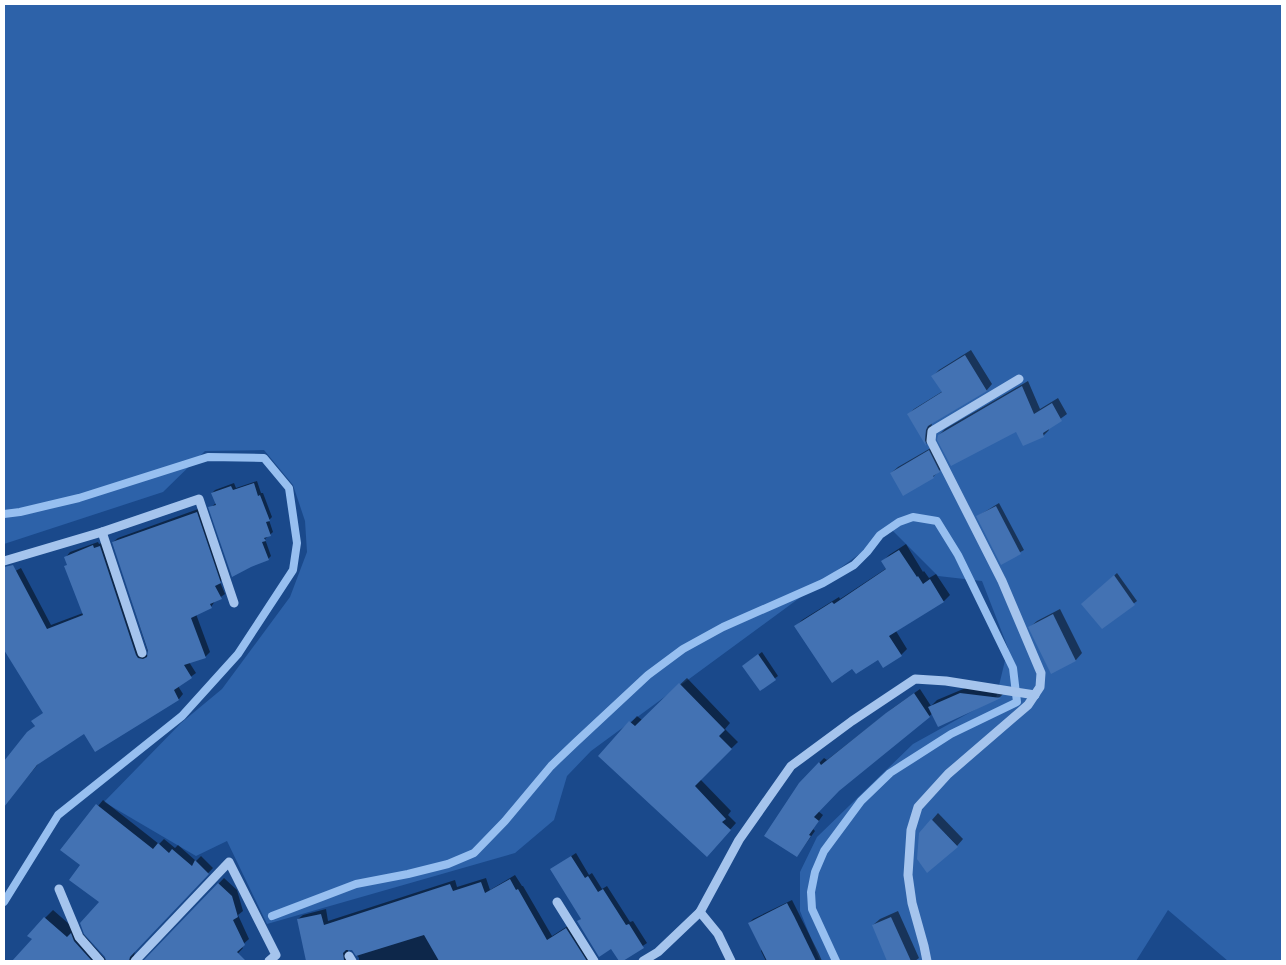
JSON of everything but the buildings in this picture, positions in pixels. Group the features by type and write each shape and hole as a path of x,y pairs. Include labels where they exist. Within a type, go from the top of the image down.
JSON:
{"street":[{"path":"927,961 912,903 908,875 911,830 918,807 948,774 1028,705 1040,687 1041,673 1002,581 931,441 932,431 1020,380"},
{"path":"4,561 102,532 199,499 234,603"},
{"path":"102,532 142,653"},
{"path":"643,961 658,952 700,912 739,840 791,766 852,721 915,679 946,681 1035,695"},
{"path":"135,961 229,862 276,955 269,961"},
{"path":"59,889 79,937 100,961"},
{"path":"557,902 594,961"},
{"path":"700,912 718,934 731,961"}],"shaded area":[{"path":"4,4 1282,4 1282,961 1228,961 1168,910 1136,961 820,961 800,911 800,872 817,837 913,744 996,698 1008,648 982,581 938,576 892,530 591,751 567,776 554,820 515,853 267,924 227,841 196,856 104,802 181,723 222,689 290,597 307,552 305,521 293,485 264,450 205,451 163,492 4,544"}],"waterway":[{"path":"4,514 79,498 208,457 264,458 289,488 297,543 293,570 238,654 182,716 58,815 4,902"},
{"path":"272,916 356,884 448,864 474,853 505,821 551,766 648,675 683,649 723,627 823,583 854,565 880,535 899,522 913,517 937,521 958,555 1013,668 1017,702 951,734 890,773 861,801 824,851 815,872 811,892 812,909 836,961"}]}
